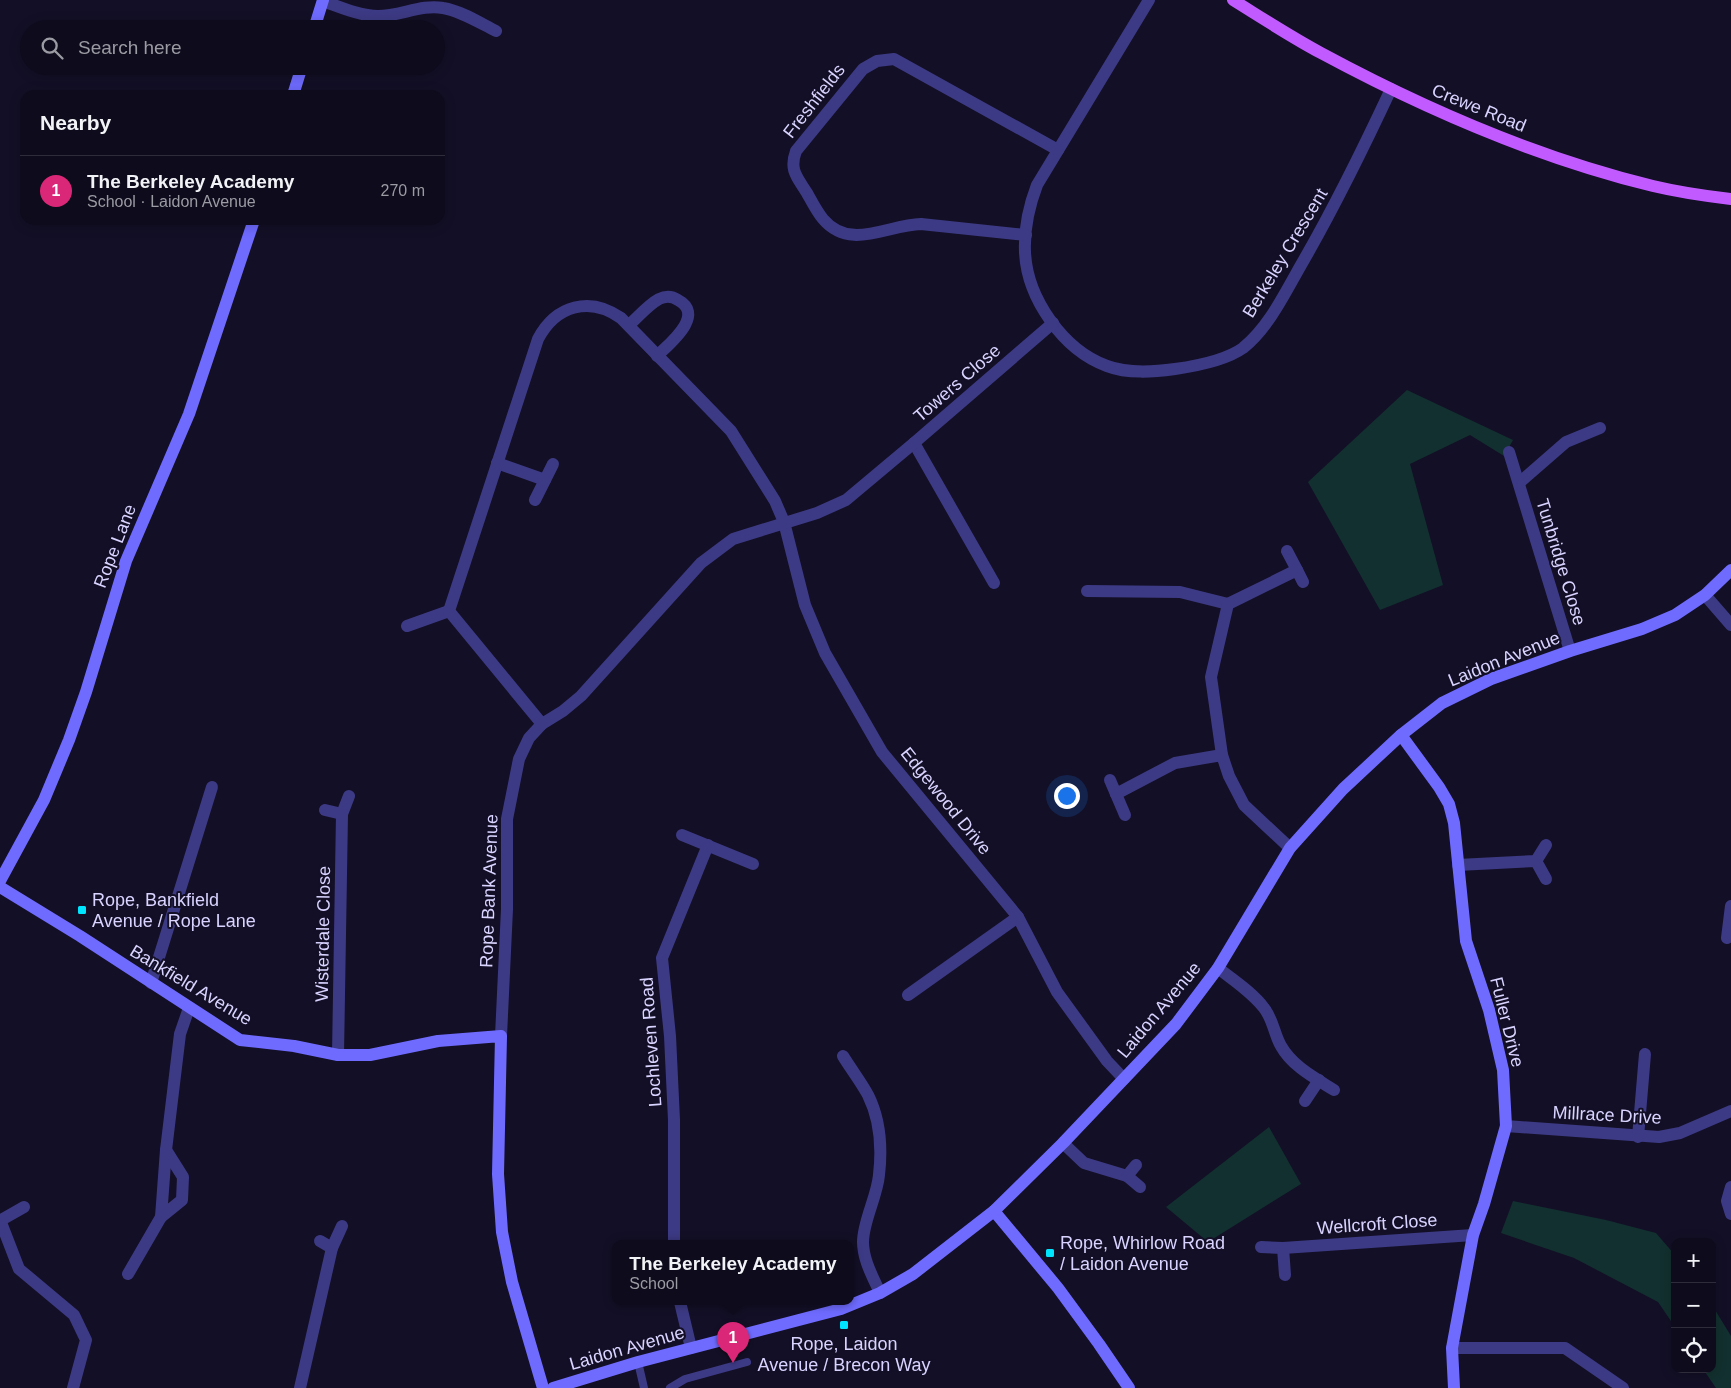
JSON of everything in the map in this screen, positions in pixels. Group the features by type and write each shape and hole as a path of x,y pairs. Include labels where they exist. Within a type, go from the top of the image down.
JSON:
{"main road":[{"name":"Crewe Road","path":"1233,0 1319,52 1391,89 1425,106 1500,136 1586,168 1654,186 1731,199"}],"street":[{"name":"Berkeley Crescent","path":"1149,0 1037,185 1029,209 1026,235 1025,251 1030,277 1041,305 1065,338 1079,350 1107,366 1119,369 1162,371 1186,368 1211,361 1241,349 1252,339 1268,320 1285,294 1334,208 1391,89"},
{"path":"317,20 323,1 365,15 378,16 432,7 443,8 496,31"},
{"name":"Freshfields","path":"1026,235 921,224 904,225 860,235 846,235 829,226 822,218 795,174 793,164 796,151 856,75 871,64 887,59 894,59 1058,150"},
{"path":"295,90 299,75"},
{"name":"Rope Lane","path":"0,881 44,800 69,740 86,692 126,561 150,501 189,414 252,225"},
{"path":"629,325 661,298 673,298 683,304 688,316 685,327 657,356"},
{"name":"Edgewood Drive","path":"449,611 538,339 548,324 561,313 571,308 592,306 612,312 629,325 731,431 775,501 784,522 805,605 825,653 882,752 1018,917 1056,992 1107,1061 1124,1079"},
{"name":"Towers Close","path":"994,583 914,443 1053,323"},
{"name":"Tunbridge Close","path":"1519,483 1566,442 1600,428"},
{"name":"Rope Bank Avenue","path":"543,1388 512,1282 502,1232 498,1174 501,1036 508,909 507,819 519,759 529,738 542,724 563,711 581,696 701,562 733,539 817,513 846,500 914,443"},
{"name":"Tunbridge Close","path":"1509,452 1570,651"},
{"path":"497,463 545,480"},
{"path":"535,500 553,464"},
{"path":"1287,551 1303,582"},
{"path":"1087,591 1180,592 1228,604 1297,570"},
{"name":"Laidon Avenue","path":"854,1303 897,1284 927,1264 994,1211 1063,1143 1176,1024 1218,968 1290,848 1343,789 1402,735 1442,703 1491,679 1570,651 1659,623 1675,615 1705,595 1731,570"},
{"path":"1705,595 1731,625"},
{"path":"1228,604 1211,677 1222,755 1229,776 1244,805 1290,848"},
{"path":"407,626 449,611 542,724"},
{"name":"Fuller Drive","path":"1402,735 1449,804 1454,823 1466,941 1489,1010 1503,1070 1506,1126 1473,1236 1452,1348 1454,1388"},
{"path":"1116,794 1176,763 1222,755"},
{"path":"1110,780 1125,815"},
{"path":"151,983 212,787"},
{"name":"Wisterdale Close","path":"338,1055 342,814 349,796"},
{"path":"324,810 342,814"},
{"path":"682,834 753,864"},
{"name":"Lochleven Road","path":"674,1240 674,1120 670,1036 662,958 708,845"},
{"path":"1536,861 1546,845"},
{"path":"1458,865 1536,861"},
{"path":"1536,861 1546,879"},
{"name":"Bankfield Avenue","path":"0,887 80,936 240,1040 294,1046 338,1055 370,1055 438,1040 501,1036"},
{"path":"1727,938 1731,906"},
{"path":"908,995 1018,917"},
{"path":"1218,968 1259,1001 1271,1019 1280,1045 1288,1057 1334,1090"},
{"path":"161,1217 166,1150 180,1034 189,1008"},
{"path":"1638,1137 1645,1054"},
{"path":"843,1056 868,1096 877,1126 880,1159 879,1176 863,1241 866,1261 880,1293"},
{"path":"1305,1101 1319,1080"},
{"name":"Millrace Drive","path":"1506,1126 1638,1137 1659,1137 1680,1133 1731,1111"},
{"path":"1063,1143 1084,1163 1127,1176 1140,1187"},
{"path":"128,1274 161,1217 182,1200 183,1177 166,1150"},
{"path":"1127,1176 1136,1165"},
{"path":"1731,1187 1727,1201 1731,1214"},
{"path":"24,1207 0,1220 19,1268 74,1315 86,1340 73,1388"},
{"path":"994,1211 1058,1288 1128,1388"},
{"path":"300,1388 332,1248 342,1226"},
{"name":"Wellcroft Close","path":"1262,1247 1283,1248 1473,1236"},
{"path":"320,1241 332,1248"},
{"path":"1283,1248 1286,1275"},
{"path":"681,1305 691,1348"},
{"name":"Laidon Avenue","path":"553,1388 568,1385 638,1362 833,1311 849,1305"},
{"path":"1452,1348 1566,1348 1623,1388"}],"lane":[{"path":"638,1362 644,1388"},
{"path":"670,1388 685,1378 746,1362"}],"green space":[{"path":"1407,390 1513,440 1504,456 1470,435 1410,464 1443,585 1380,610 1308,482"},
{"path":"1269,1127 1301,1184 1208,1242 1166,1207"},
{"path":"1513,1201 1606,1220 1656,1233 1671,1250 1671,1321 1658,1302 1574,1258 1501,1233"},
{"path":"1716,1312 1731,1336 1731,1388 1716,1388 1706,1373 1716,1373"}],"place":[{"name":"Rope, Bankfield Avenue / Rope Lane","path":"82,910"},
{"name":"Rope, Whirlow Road / Laidon Avenue","path":"1050,1253"},
{"name":"Rope, Laidon Avenue / Brecon Way","path":"844,1325"},
{"name":"The Berkeley Academy","path":"733,1363"}]}
